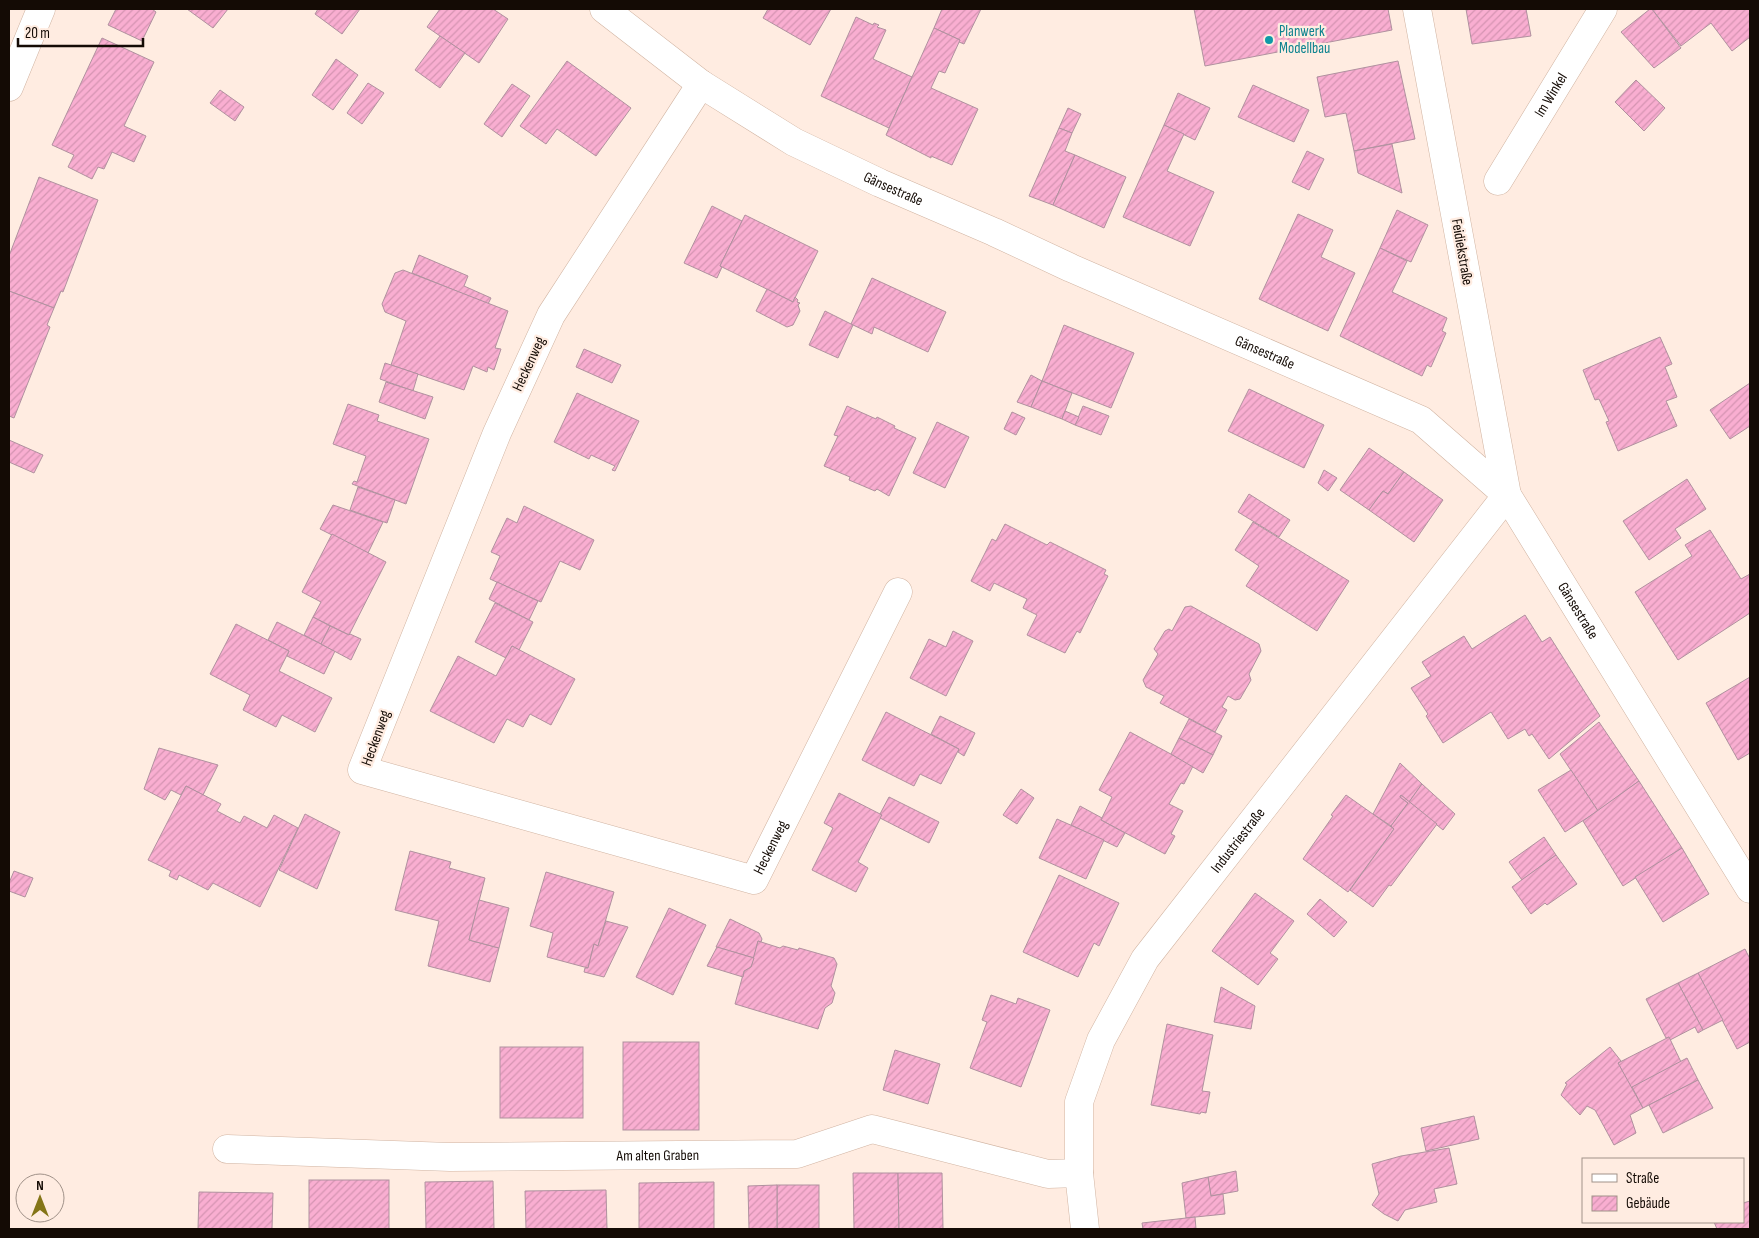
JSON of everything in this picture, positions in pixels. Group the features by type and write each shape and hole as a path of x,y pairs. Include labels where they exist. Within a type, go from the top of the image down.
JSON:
{"street":[{"path":"9,87 41,9"},
{"name":"Gänsestraße","path":"604,9 701,84 794,142 880,183 1421,420 1507,495 1750,889"},
{"name":"Feidiekstraße","path":"1417,9 1507,495"},
{"name":"Im Winkel","path":"1498,181 1603,9"},
{"name":"Heckenweg","path":"701,84 551,316 497,433 362,770 754,880 898,592"},
{"name":"Industriestraße","path":"1085,1229 1079,1173 1079,1102 1100,1040 1146,959 1507,495"},
{"name":"Am alten Graben","path":"227,1149 450,1157 797,1154 872,1129 1048,1174 1079,1173"}],"building":[{"path":"116,9 152,9 156,12 142,41 108,25"},
{"path":"187,9 228,9 213,28"},
{"path":"318,9 360,9 342,34 315,14"},
{"path":"440,9 493,9 508,19 479,63 427,27"},
{"path":"768,9 831,9 810,45 763,18"},
{"path":"942,9 981,9 964,44 959,42 960,40 934,28"},
{"name":"Planwerk Modellbau","path":"1194,9 1388,9 1392,30 1205,66"},
{"path":"1466,9 1526,9 1531,36 1472,44"},
{"path":"1652,9 1681,48 1654,68 1621,32"},
{"path":"1652,9 1750,9 1750,37 1732,51 1711,23 1681,46"},
{"path":"856,17 873,25 874,23 879,25 877,27 886,30 873,59 912,77 889,128 821,96"},
{"path":"934,28 960,40 945,73 939,71 931,88 978,109 952,165 931,156 931,158 886,135"},
{"path":"440,36 465,53 440,88 415,70"},
{"path":"102,38 154,62 124,126 146,136 134,162 112,152 104,169 98,167 92,179 68,167 74,155 52,145"},
{"path":"336,59 358,75 333,110 312,95"},
{"path":"567,61 631,108 596,156 557,129 546,144 520,126"},
{"path":"1398,61 1415,139 1354,151 1346,113 1325,117 1317,77"},
{"path":"1636,80 1665,108 1644,131 1615,102"},
{"path":"368,83 384,93 362,124 347,113"},
{"path":"512,84 530,96 502,137 484,124"},
{"path":"1253,85 1309,110 1294,142 1238,117"},
{"path":"220,90 244,107 235,121 210,103"},
{"path":"1178,93 1210,108 1195,140 1164,125"},
{"path":"1068,108 1081,114 1072,133 1059,128"},
{"path":"1164,125 1184,134 1167,171 1214,192 1190,246 1123,217"},
{"path":"1059,128 1072,133 1065,151 1075,155 1053,205 1029,196"},
{"path":"1392,144 1402,193 1358,173 1354,151"},
{"path":"1307,151 1324,159 1309,190 1292,182"},
{"path":"1075,155 1126,177 1104,228 1053,205"},
{"path":"39,177 98,200 63,292 61,291 54,308 9,291 9,256"},
{"path":"712,206 742,221 720,266 722,267 717,278 684,263"},
{"path":"1397,210 1428,225 1411,262 1380,248"},
{"path":"1298,214 1333,230 1321,257 1355,273 1328,331 1259,299"},
{"path":"745,215 818,251 793,302 720,266"},
{"path":"1380,248 1407,261 1392,292 1447,318 1442,331 1446,333 1431,367 1427,365 1422,376 1340,336"},
{"path":"419,255 468,276 464,286 491,298 488,304 412,273"},
{"path":"403,270 508,311 495,348 501,349 494,370 488,367 487,372 473,366 464,390 391,365 406,321 385,312 382,304 395,273"},
{"path":"872,278 946,312 928,352 874,327 872,334 851,324"},
{"path":"767,289 793,302 795,297 798,300 800,311 793,325 787,327 756,311"},
{"path":"9,291 54,308 47,325 50,327 14,418 9,416"},
{"path":"825,311 853,325 838,358 809,345"},
{"path":"1064,325 1134,353 1111,408 1042,381"},
{"path":"1660,337 1672,364 1665,367 1677,397 1666,401 1677,426 1618,451 1606,422 1609,421 1599,399 1595,400 1583,370"},
{"path":"584,349 621,365 612,383 576,367"},
{"path":"385,363 418,374 413,391 380,379"},
{"path":"1031,375 1042,381 1031,407 1017,402"},
{"path":"1042,381 1072,393 1062,419 1031,407"},
{"path":"386,382 433,397 425,419 379,402"},
{"path":"1750,383 1750,426 1730,439 1710,410"},
{"path":"1249,389 1324,425 1304,468 1228,431"},
{"path":"577,393 639,421 615,471 612,470 615,466 591,455 589,459 554,442"},
{"path":"348,404 379,415 377,421 429,439 406,504 352,484 354,481 357,482 366,456 333,444"},
{"path":"847,406 876,419 877,417 895,426 894,428 916,438 889,496 877,489 875,491 849,480 850,477 824,466 838,436 834,435"},
{"path":"1083,406 1109,416 1101,435 1075,425"},
{"path":"1065,411 1079,417 1075,425 1062,419"},
{"path":"1012,412 1025,418 1016,435 1004,429"},
{"path":"937,422 969,437 945,488 913,473"},
{"path":"9,440 43,455 34,473 9,462"},
{"path":"1369,448 1404,472 1388,494 1383,491 1369,510 1340,490"},
{"path":"1324,470 1337,478 1328,491 1318,483"},
{"path":"1404,472 1443,500 1414,542 1369,510 1383,491 1388,494"},
{"path":"1687,479 1706,509 1675,529 1681,538 1649,560 1623,521"},
{"path":"358,487 395,500 387,523 350,510"},
{"path":"1249,494 1290,520 1279,537 1238,512"},
{"path":"333,505 383,522 368,553 320,529"},
{"path":"524,506 594,540 580,570 560,561 541,602 490,579 500,556 491,552 507,518 517,523"},
{"path":"1253,522 1349,581 1317,631 1246,586 1259,566 1235,550"},
{"path":"1005,524 1047,545 1050,542 1106,570 1104,574 1108,576 1080,633 1077,631 1065,653 1027,635 1037,615 1023,608 1027,599 994,583 990,591 971,581 992,539 996,541"},
{"path":"1710,530 1741,579 1750,574 1750,613 1678,660 1635,592 1692,556 1685,545"},
{"path":"332,534 386,562 349,635 313,617 321,602 302,592"},
{"path":"497,582 538,601 529,620 489,599"},
{"path":"495,603 533,622 519,650 512,646 506,658 475,642"},
{"path":"1191,606 1259,644 1261,651 1249,674 1251,680 1240,699 1235,700 1228,696 1222,707 1227,710 1215,732 1160,703 1164,696 1146,687 1143,680 1158,654 1154,649 1165,631 1169,629 1172,631 1185,607"},
{"path":"1525,615 1542,642 1550,637 1600,716 1549,759 1532,734 1529,736 1525,729 1508,739 1491,712 1443,743 1426,716 1428,714 1411,688 1431,676 1422,662 1464,636 1472,649"},
{"path":"313,617 330,626 321,644 304,635"},
{"path":"277,622 335,651 324,674 287,656 289,651 268,640"},
{"path":"236,624 289,651 279,671 332,698 315,732 282,715 276,727 243,710 250,695 210,674"},
{"path":"330,626 361,639 351,660 321,644"},
{"path":"953,631 973,641 946,696 910,678 929,639 946,647"},
{"path":"512,646 575,679 551,725 530,714 523,727 507,719 494,743 430,711 458,656 496,676"},
{"path":"1750,677 1750,753 1738,760 1706,703"},
{"path":"886,712 959,749 941,784 920,774 914,786 862,760"},
{"path":"940,716 975,733 964,756 958,752 959,749 931,734"},
{"path":"1189,719 1222,736 1213,755 1179,738"},
{"path":"1599,722 1639,781 1598,811 1560,754"},
{"path":"1130,732 1193,766 1184,784 1181,783 1169,804 1183,811 1171,834 1175,836 1165,854 1101,820 1112,797 1099,790"},
{"path":"1179,738 1213,755 1203,773 1171,754"},
{"path":"159,748 218,765 203,795 186,786 181,795 171,790 165,800 144,789"},
{"path":"1400,763 1422,784 1409,802 1401,795 1400,797 1408,803 1391,826 1373,814"},
{"path":"1571,770 1598,811 1565,832 1538,790"},
{"path":"1639,781 1682,848 1623,886 1583,821"},
{"path":"1422,784 1455,814 1443,830 1409,802"},
{"path":"186,786 221,804 217,811 240,823 244,816 267,828 274,815 298,828 260,907 213,883 208,890 179,875 177,880 169,876 171,871 148,860"},
{"path":"1021,789 1034,798 1017,824 1003,815"},
{"path":"839,793 882,815 858,862 868,868 856,892 812,870 833,828 824,823"},
{"path":"1346,795 1394,829 1348,892 1303,859"},
{"path":"1401,795 1437,824 1373,907 1350,890 1394,829 1391,826 1408,803 1400,797"},
{"path":"889,797 939,822 929,843 880,818 882,815 880,814"},
{"path":"1080,806 1125,833 1117,847 1071,825"},
{"path":"305,814 340,832 317,889 279,870"},
{"path":"1057,819 1104,840 1086,879 1039,858"},
{"path":"1544,837 1556,855 1522,880 1509,862"},
{"path":"1682,848 1709,894 1663,922 1635,877"},
{"path":"410,851 451,862 449,868 485,878 469,940 499,948 490,982 428,966 439,921 395,910"},
{"path":"1556,855 1577,884 1547,905 1545,903 1531,914 1512,887"},
{"path":"14,871 33,878 25,897 9,891 9,883"},
{"path":"546,872 614,892 598,946 594,944 588,968 547,957 553,933 530,926"},
{"path":"1059,875 1119,903 1099,946 1094,943 1078,977 1023,952"},
{"path":"1255,893 1294,921 1270,953 1278,959 1258,985 1212,951"},
{"path":"1320,899 1347,922 1334,937 1307,914"},
{"path":"479,900 509,908 499,948 469,940"},
{"path":"669,908 706,925 673,995 636,977"},
{"path":"730,919 759,933 762,939 761,942 758,941 754,958 716,947"},
{"path":"606,921 628,927 604,977 584,972 585,968 588,968 594,944 598,946"},
{"path":"758,941 780,948 783,946 798,950 799,948 834,958 837,964 831,986 835,993 832,1003 825,1008 818,1029 735,1004 744,971 751,967"},
{"path":"717,947 754,958 751,967 744,971 743,977 707,966"},
{"path":"1745,949 1750,959 1750,1042 1737,1049 1698,973"},
{"path":"1698,973 1723,1020 1703,1030 1678,983"},
{"path":"1678,983 1703,1030 1698,1033 1695,1027 1670,1040 1669,1037 1666,1038 1646,999"},
{"path":"1221,987 1255,1006 1251,1029 1214,1022"},
{"path":"991,995 1016,1004 1018,998 1050,1010 1021,1087 970,1068 987,1022 982,1020"},
{"path":"1167,1024 1213,1035 1202,1091 1210,1092 1206,1113 1201,1112 1200,1114 1151,1105"},
{"path":"1669,1037 1681,1062 1631,1088 1618,1063"},
{"path":"623,1042 699,1042 699,1130 623,1130"},
{"path":"500,1047 583,1047 583,1118 500,1118"},
{"path":"1610,1047 1621,1061 1618,1063 1643,1108 1630,1115 1636,1133 1614,1145 1595,1110 1587,1106 1580,1115 1561,1095 1567,1084 1565,1083"},
{"path":"895,1050 940,1064 928,1104 883,1090"},
{"path":"1687,1058 1698,1080 1643,1108 1632,1087"},
{"path":"1698,1080 1713,1108 1663,1133 1649,1105"},
{"path":"1474,1116 1479,1139 1426,1151 1421,1128"},
{"path":"1449,1148 1457,1184 1434,1189 1437,1202 1405,1210 1398,1221 1372,1205 1379,1194 1372,1164 1401,1156"},
{"path":"1236,1171 1238,1191 1211,1196 1208,1177"},
{"path":"853,1173 898,1173 899,1229 854,1229"},
{"path":"898,1173 942,1173 943,1229 899,1229"},
{"path":"1208,1177 1211,1196 1223,1194 1225,1214 1186,1218 1182,1183"},
{"path":"309,1180 389,1180 389,1229 309,1229"},
{"path":"493,1181 494,1229 426,1229 425,1182"},
{"path":"714,1182 714,1229 639,1229 639,1183"},
{"path":"777,1185 819,1185 819,1229 777,1229"},
{"path":"777,1185 777,1229 749,1229 748,1186"},
{"path":"606,1190 607,1229 526,1229 525,1191"},
{"path":"199,1192 273,1193 272,1229 198,1229"},
{"path":"1750,1201 1750,1229 1717,1229 1714,1223 1744,1223 1744,1203"},
{"path":"1195,1217 1196,1229 1143,1229 1142,1223"}],"place":[{"name":"Planwerk Modellbau","path":"1269,40"}]}
